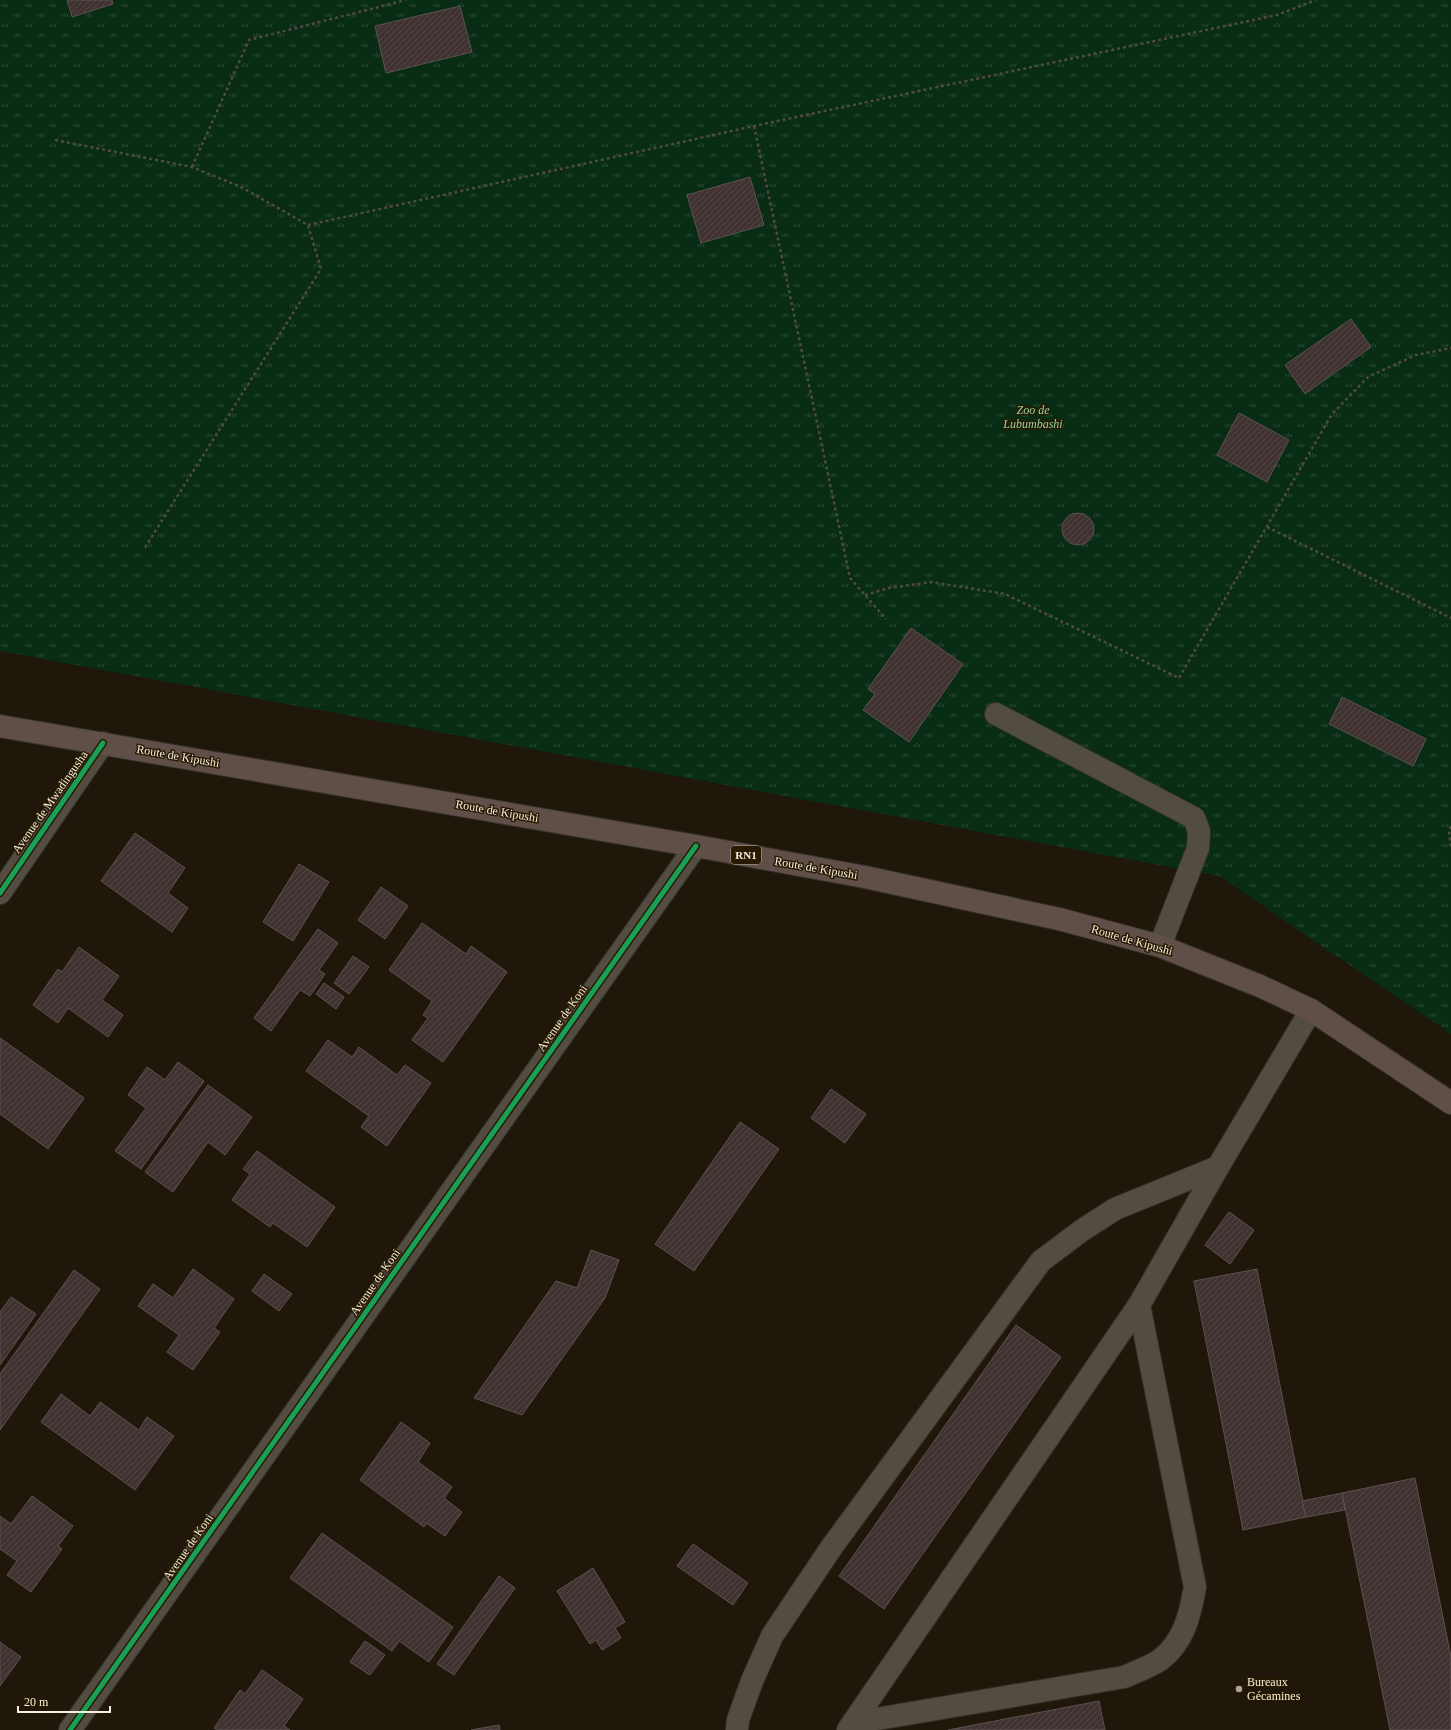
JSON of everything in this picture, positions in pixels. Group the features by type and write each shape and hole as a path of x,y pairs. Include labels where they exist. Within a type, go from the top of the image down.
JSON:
{"highway":[{"name":"Route de Kipushi","path":"0,726 696,846 865,877 1059,920 1160,946 1260,986 1311,1010 1451,1103"}],"street":[{"path":"996,714 1194,818 1199,831 1198,848 1160,946"},
{"name":"Avenue de Mwadingusha","path":"0,893 103,743"},
{"name":"Avenue de Koni","path":"70,1730 696,846"},
{"path":"851,1726 1139,1304 1311,1010"},
{"path":"737,1730 738,1720 752,1681 772,1636 831,1548 1041,1261 1115,1209 1218,1167"},
{"path":"851,1726 1124,1677 1160,1660 1179,1641 1190,1615 1195,1587 1139,1304"}],"path":[{"path":"192,167 249,40 406,0"},
{"path":"55,140 192,167 241,187 308,225 754,126 1277,15 1316,0"},
{"path":"754,126 850,578 886,619"},
{"path":"144,549 321,269 308,225"},
{"path":"865,595 889,588 931,582 1005,594 1179,678 1332,414 1368,376 1416,355 1451,348"},
{"path":"1267,527 1451,618"},
{"path":"1451,826 1449,830 1451,848"}],"green space":[{"name":"Zoo de Lubumbashi","path":"0,0 1451,0 1451,1034 1219,876 0,651"}],"building":[{"path":"67,0 112,0 113,4 72,17"},
{"path":"460,6 472,52 386,73 375,26"},
{"path":"750,177 764,225 701,243 687,195"},
{"path":"1351,319 1371,347 1305,394 1285,365"},
{"path":"1239,413 1289,440 1267,482 1217,455"},
{"path":"1075,513 1081,513 1091,520 1094,529 1093,535 1087,542 1081,545 1075,545 1065,538 1062,532 1062,526 1069,516"},
{"path":"911,628 963,664 909,742 863,710 875,694 868,689"},
{"path":"1342,697 1426,739 1413,766 1329,724"},
{"path":"135,833 185,868 168,893 188,908 172,932 101,881"},
{"path":"299,864 329,882 293,941 263,922"},
{"path":"381,887 408,906 385,939 358,920"},
{"path":"422,923 466,954 471,946 507,972 443,1062 412,1040 428,1018 423,1015 432,1001 389,970"},
{"path":"318,929 338,943 319,970 325,974 310,996 300,990 271,1031 254,1018"},
{"path":"79,947 119,976 102,1000 123,1015 108,1037 68,1008 58,1023 33,1005 58,969 62,972"},
{"path":"353,956 369,967 349,994 334,983"},
{"path":"324,983 344,997 336,1009 316,994"},
{"path":"0,1038 84,1098 48,1149 0,1114"},
{"path":"328,1040 352,1057 359,1047 397,1075 405,1065 431,1083 387,1146 361,1127 369,1116 306,1071"},
{"path":"178,1062 204,1081 141,1169 115,1151 146,1108 128,1095 147,1067 165,1080"},
{"path":"208,1085 252,1117 225,1155 208,1142 173,1192 145,1172"},
{"path":"831,1089 866,1114 845,1143 811,1118"},
{"path":"740,1122 779,1149 694,1271 655,1244"},
{"path":"257,1151 335,1207 307,1247 273,1223 270,1227 232,1200 250,1174 243,1169"},
{"path":"1229,1212 1254,1230 1230,1264 1205,1245"},
{"path":"591,1250 619,1260 605,1298 522,1415 474,1398 556,1281 577,1288"},
{"path":"193,1269 234,1299 214,1328 220,1332 193,1370 167,1352 179,1335 138,1306 153,1284 173,1298"},
{"path":"1257,1269 1306,1517 1243,1530 1194,1281"},
{"path":"74,1270 100,1289 0,1430 0,1374"},
{"path":"264,1274 292,1294 279,1311 252,1291"},
{"path":"11,1297 36,1314 0,1365 0,1312"},
{"path":"1016,1325 1061,1357 884,1609 839,1576"},
{"path":"61,1394 90,1416 100,1402 139,1430 147,1417 174,1436 135,1490 41,1422"},
{"path":"401,1422 430,1443 418,1462 452,1487 444,1498 462,1512 445,1536 426,1523 424,1527 360,1480"},
{"path":"1415,1478 1451,1657 1451,1730 1390,1730 1342,1493"},
{"path":"1342,1493 1345,1510 1306,1517 1302,1501"},
{"path":"32,1496 73,1526 58,1546 62,1549 31,1592 7,1575 17,1561 0,1549 0,1516 11,1524"},
{"path":"322,1533 453,1627 429,1662 399,1641 392,1651 290,1578"},
{"path":"693,1544 748,1583 733,1605 677,1566"},
{"path":"593,1568 625,1622 615,1628 621,1638 602,1650 596,1640 590,1644 557,1591"},
{"path":"499,1576 515,1588 454,1675 437,1664"},
{"path":"365,1641 385,1655 370,1675 350,1662"},
{"path":"0,1642 21,1657 0,1686"},
{"path":"262,1670 303,1699 284,1726 290,1730 218,1730 214,1728 240,1690 245,1694"},
{"path":"1099,1701 1105,1730 948,1730"},
{"path":"499,1725 500,1730 471,1730"}],"cycle path":[{"path":"0,893 103,743"},
{"path":"70,1730 696,846"}],"place":[{"name":"Bureaux Gécamines","path":"1239,1689"}]}
